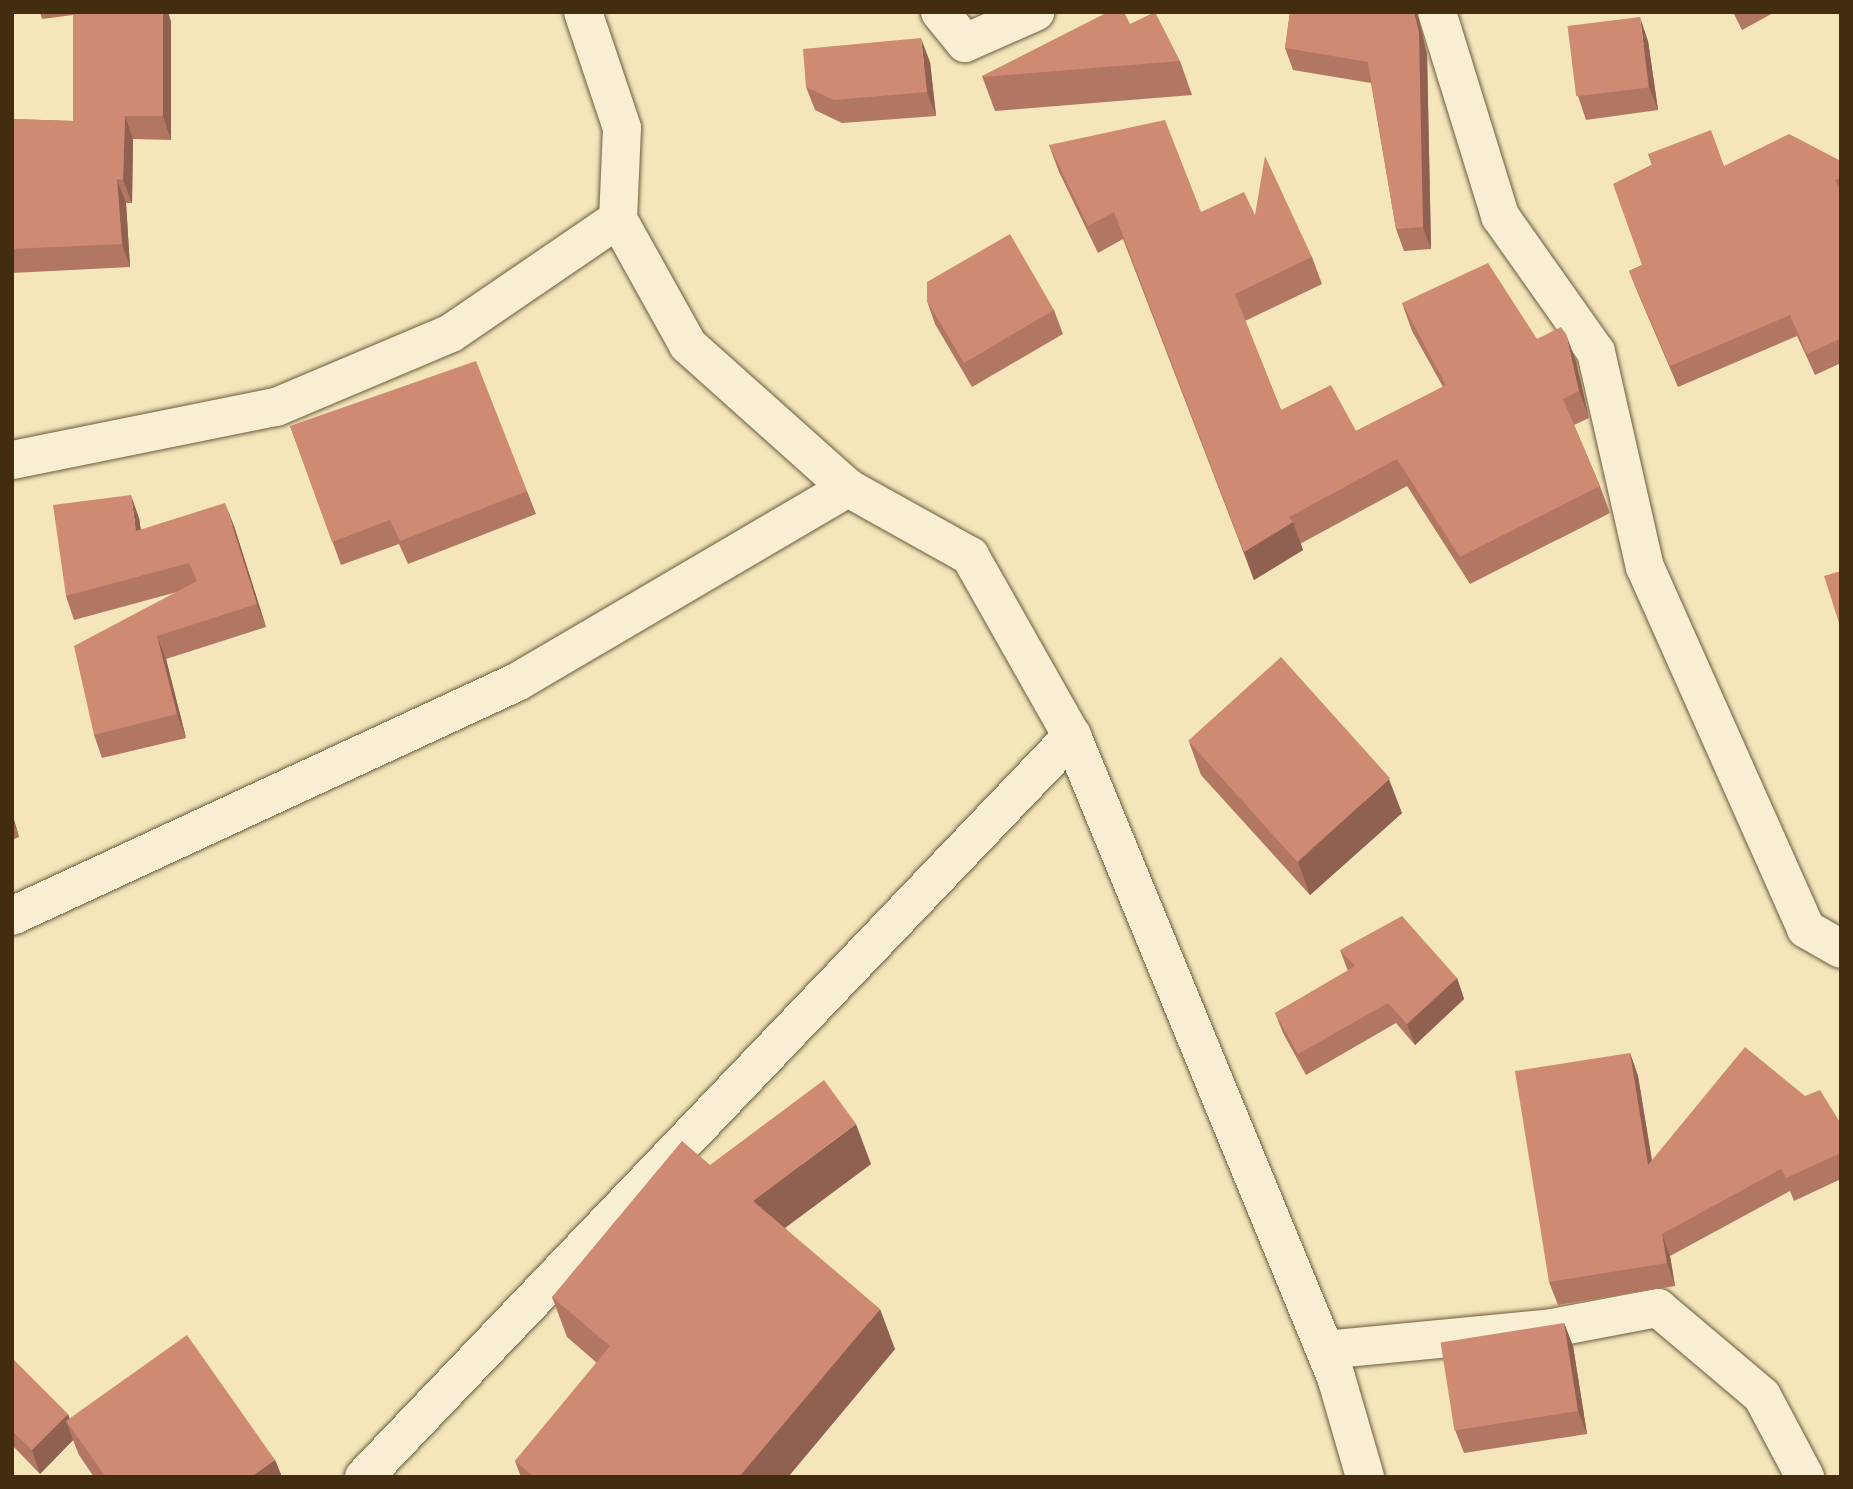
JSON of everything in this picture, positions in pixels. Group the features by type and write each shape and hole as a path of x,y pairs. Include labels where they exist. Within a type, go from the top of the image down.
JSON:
{"street":[{"path":"583,12 622,128 618,219 688,345 848,488 970,556 1072,736 1325,1350 1365,1477"},
{"path":"940,12 965,43 1035,12"},
{"path":"1437,12 1500,216 1596,352 1645,567 1806,929 1841,949"},
{"path":"12,460 276,407 451,333 618,219"},
{"path":"12,916 517,682 848,488"},
{"path":"363,1477 1072,736"},
{"path":"1325,1350 1552,1328 1658,1308 1762,1396 1805,1477"}],"building":[{"path":"73,12 163,12 163,116 125,116 123,180 117,179 122,244 12,249 12,119 73,121"},
{"path":"1108,12 1124,12 1130,24 1155,12 1180,61 982,76"},
{"path":"1290,12 1414,12 1419,32 1423,227 1396,229 1368,62 1285,48"},
{"path":"1640,17 1649,87 1576,96 1568,26"},
{"path":"921,38 927,92 834,100 806,87 803,49"},
{"path":"1165,120 1201,212 1244,192 1255,215 1265,156 1312,257 1235,294 1281,410 1331,385 1356,431 1446,385 1402,303 1488,263 1537,339 1561,327 1566,334 1579,391 1563,399 1600,486 1460,557 1397,459 1289,517 1293,522 1244,552 1114,212 1088,226 1049,145"},
{"path":"1711,130 1724,166 1789,134 1841,161 1841,178 1835,180 1841,192 1841,342 1840,339 1807,354 1790,315 1670,366 1629,271 1642,265 1613,184 1653,164 1648,154"},
{"path":"1010,234 1054,310 964,363 927,301 927,282"},
{"path":"476,361 527,491 400,541 390,520 332,542 290,426"},
{"path":"131,495 136,531 225,503 257,604 157,636 177,714 94,735 74,646 197,581 189,563 66,596 53,505"},
{"path":"1841,571 1841,629 1824,576"},
{"path":"1281,657 1390,778 1297,862 1188,741"},
{"path":"1402,916 1457,978 1407,1024 1388,1003 1298,1054 1275,1013 1355,966 1340,950"},
{"path":"1745,1047 1805,1096 1820,1090 1841,1124 1841,1153 1786,1178 1781,1169 1662,1234 1667,1263 1549,1282 1515,1071 1630,1053 1648,1165"},
{"path":"824,1080 856,1124 753,1201 880,1309 739,1477 534,1477 515,1461 610,1346 552,1297 682,1141 710,1165"},
{"path":"1564,1323 1578,1411 1454,1430 1441,1343"},
{"path":"187,1335 275,1460 251,1477 106,1477 66,1421"},
{"path":"12,1358 68,1414 32,1450 12,1431"}]}
